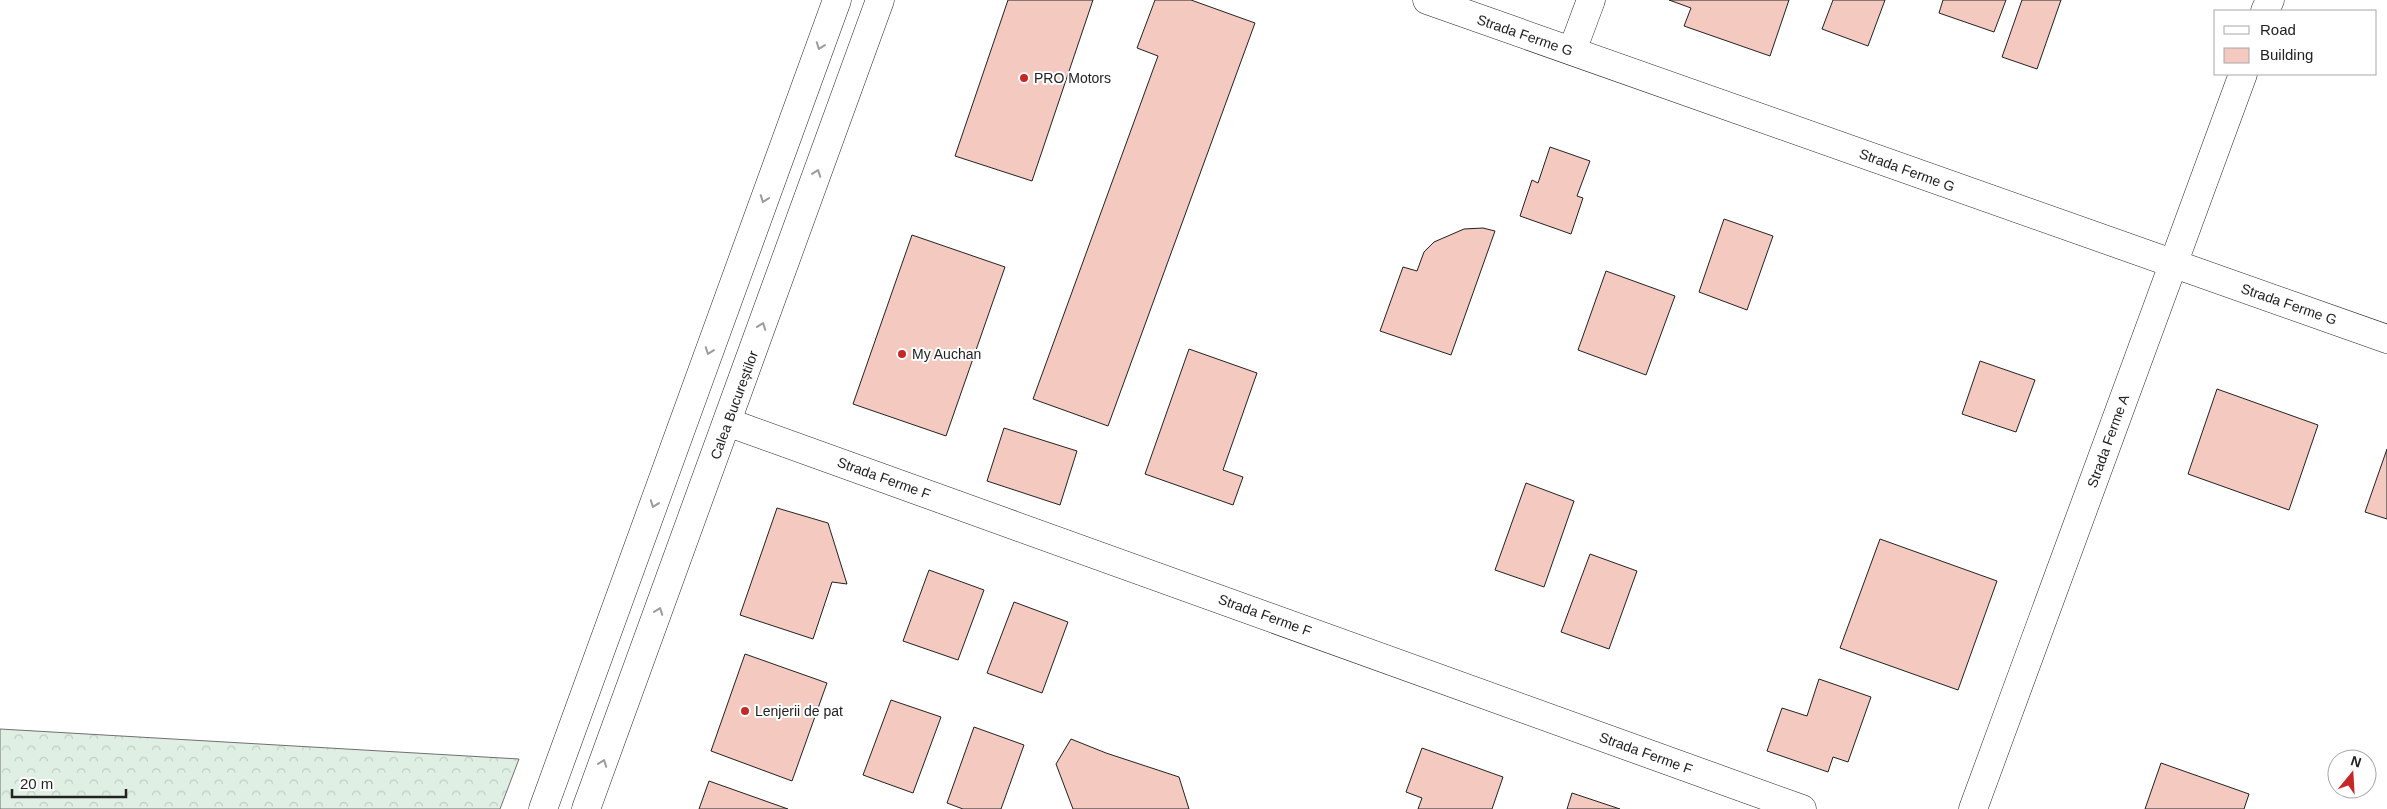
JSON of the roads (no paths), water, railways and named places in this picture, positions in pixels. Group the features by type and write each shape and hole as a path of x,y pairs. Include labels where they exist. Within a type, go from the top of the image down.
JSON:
{"main road":[{"path":"544,809 837,0"},
{"name":"Calea Bucureștilor","path":"586,809 880,0"},
{"name":"Strada Ferme G","path":"1427,0 2387,338"},
{"path":"1572,51 1590,0"},
{"name":"Strada Ferme A","path":"1973,809 2242,75"},
{"name":"Strada Ferme F","path":"727,422 1802,809"}],"place":[{"name":"PRO Motors","path":"1024,78"},
{"name":"My Auchan","path":"902,354"},
{"name":"Lenjerii de pat","path":"745,711"}]}
